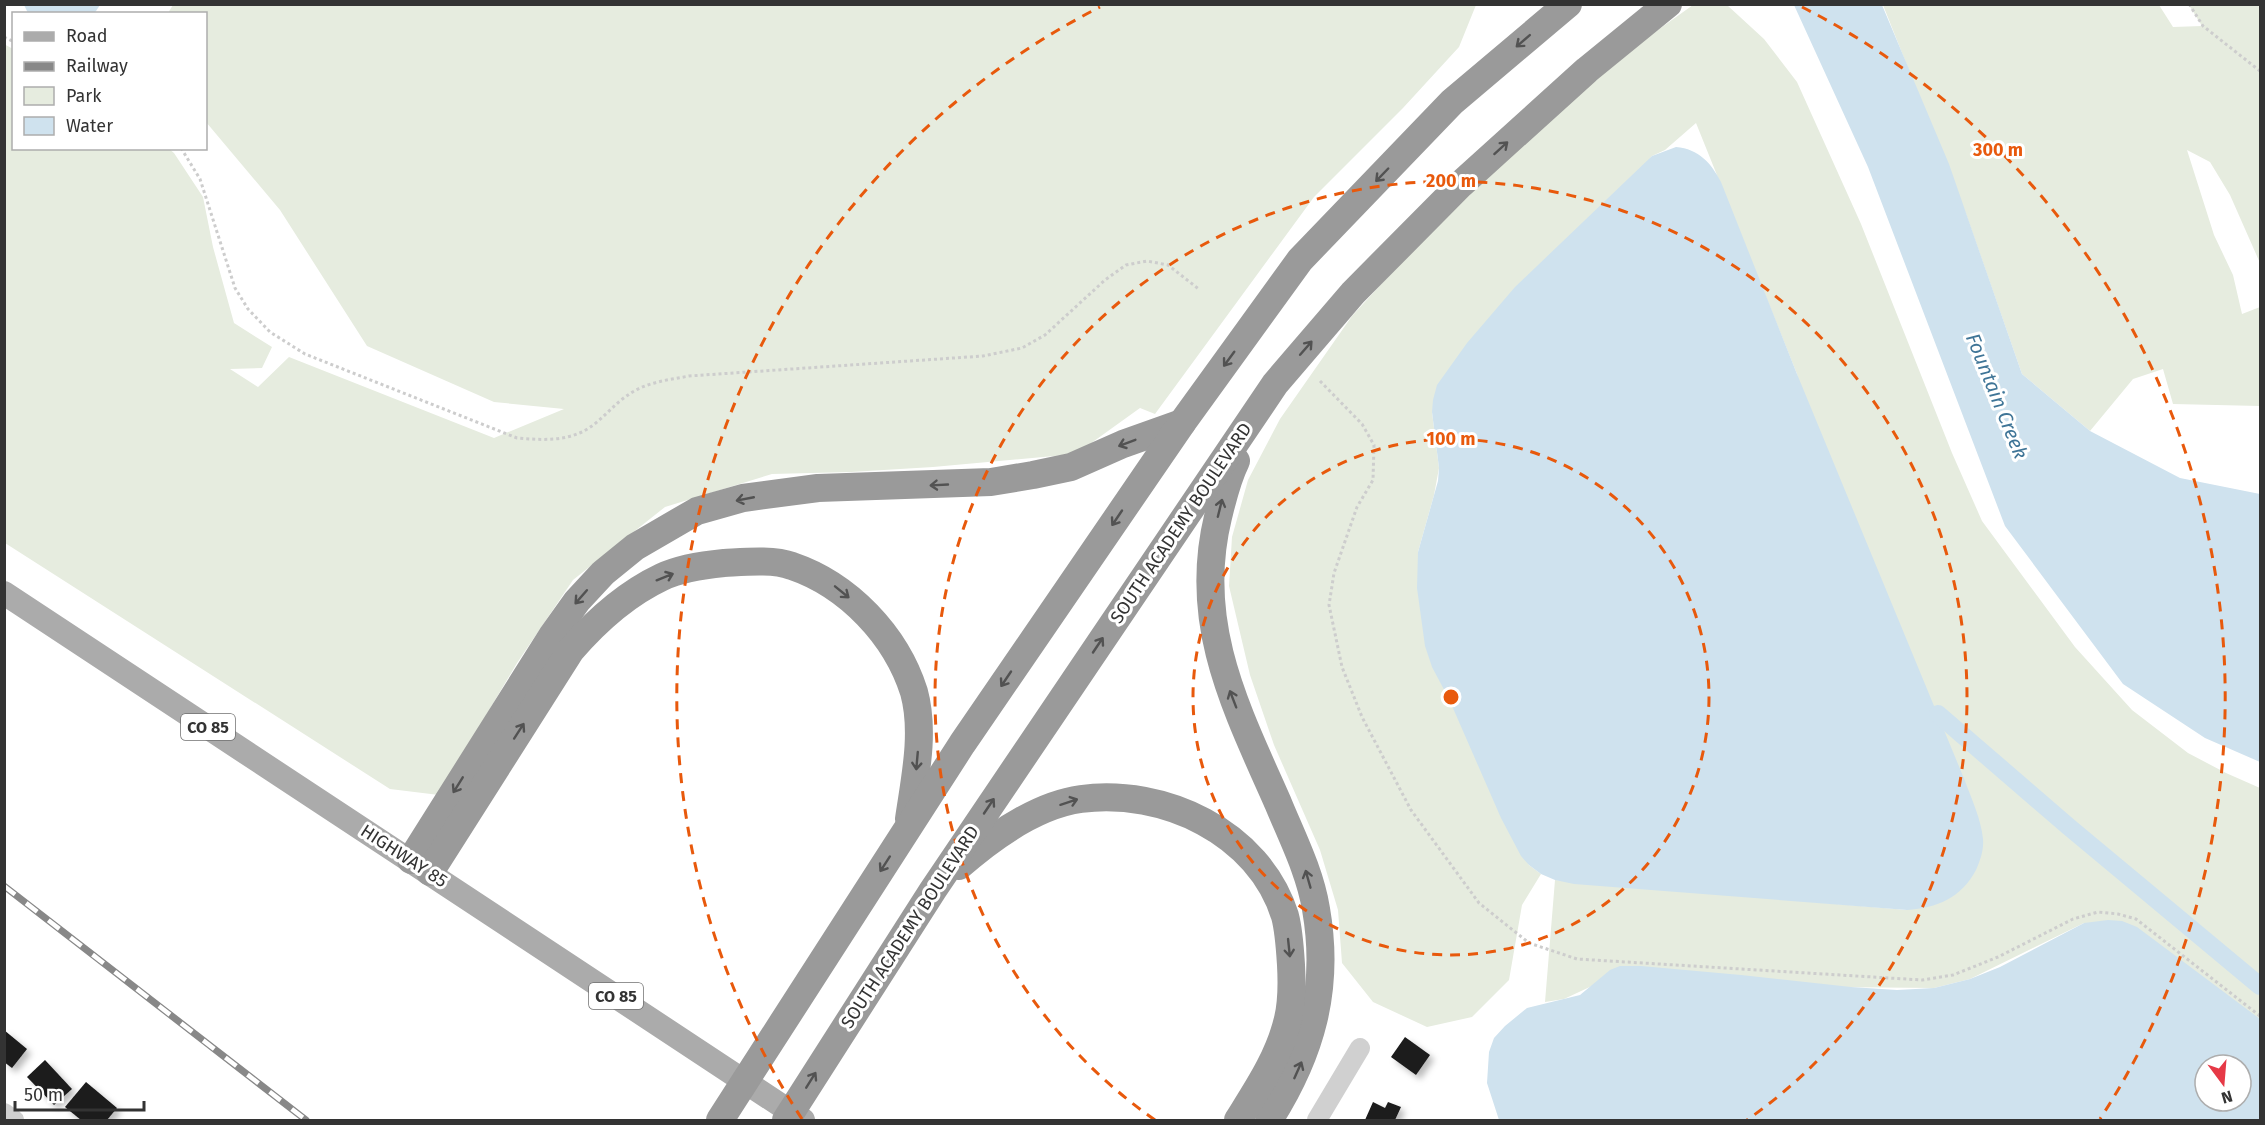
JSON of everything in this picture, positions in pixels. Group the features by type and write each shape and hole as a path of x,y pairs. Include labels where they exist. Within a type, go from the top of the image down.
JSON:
{"highway":[{"path":"720,1120 962,744 1182,423 1300,260 1452,102 1568,4"},
{"name":"SOUTH ACADEMY BOULEVARD","path":"786,1120 933,890 1275,384 1353,293 1461,184 1587,70 1668,4"},
{"path":"1269,1120 1289,1089 1303,1058 1313,1026 1319,987 1320,942 1316,908 1303,861 1232,698 1222,667 1213,624 1209,584 1212,542 1228,477 1275,384"},
{"path":"420,866 552,636 577,601 603,573 635,547 665,528 697,511 743,498 818,488 991,482 1033,475 1071,466 1182,423"},
{"path":"420,866 571,650 594,623 629,595 664,576 700,565 750,561 790,565 839,588 872,620 900,659 914,693 919,736 908,829"},
{"path":"933,890 981,847 1009,828 1039,812 1079,799 1120,796 1151,801 1186,812 1218,830 1247,853 1270,885 1285,916 1290,948 1292,986 1288,1018 1280,1047 1238,1120"}],"main road":[{"name":"HIGHWAY 85","path":"4,593 803,1120"}],"street":[{"path":"1317,1120 1360,1048"},
{"path":"4,1113 14,1120"}],"path":[{"path":"2189,4 2203,26 2260,71"},
{"path":"182,150 200,179 235,288 248,309 270,332 305,354 517,438 543,441 567,438 590,427 629,394 658,381 689,376 983,356 1022,348 1045,335 1105,280 1126,265 1148,261 1168,265 1200,290"},
{"path":"1320,381 1362,424 1374,445 1372,480 1357,507 1335,573 1329,605 1342,667 1362,717 1411,810 1479,903 1529,943 1577,959 1922,980 1953,975 1998,957 2073,919 2098,912 2136,919 2260,1016"}],"green space":[{"path":"173,5 1476,5 1459,47 1403,108 1314,197 1155,414 1140,408 1076,454 933,467 772,474 665,507 573,580 517,663 439,795 390,789 5,543 4,44 12,48 12,150 170,150 174,153 203,197 213,247 234,323 272,347 262,368 230,369 258,387 289,357 494,438 564,409 494,402 367,346 280,210 207,123 207,12 169,12"},
{"path":"1693,5 1727,5 1764,39 1797,82 1861,224 1952,453 1982,521 2075,647 2132,710 2188,753 2260,788 2260,1023 2084,923 1970,979 1934,988 1594,985 1564,999 1545,1002 1555,880 1907,910 1797,374 1696,123 1665,150 1652,156 1432,412 1439,468 1418,552 1449,699 1529,865 1541,874 1522,905 1509,980 1472,1017 1427,1027 1373,1002 1342,963 1338,910 1320,850 1274,745 1250,675 1229,586 1232,537 1248,480 1280,419 1352,316 1473,184 1600,71"},
{"path":"1883,5 2159,5 2173,27 2202,26 2189,5 2260,5 2260,263 2230,195 2210,162 2187,150 2214,235 2233,275 2242,314 2260,307 2260,406 2173,404 2163,369 2133,379 2090,431 2022,374 1966,214"}],"water":[{"path":"24,5 100,5 95,12 28,12"},
{"name":"Fountain Creek","path":"1794,5 1882,5 1949,164 2022,374 2090,431 2180,478 2260,494 2260,762 2205,738 2123,684 2005,526 1868,167"},
{"path":"1676,147 1698,154 1713,169 1721,182 1797,374 1976,810 1983,843 1977,867 1963,888 1938,904 1907,910 1574,884 1541,874 1521,856 1501,818 1449,699 1432,667 1425,646 1417,588 1418,552 1438,481 1439,468 1432,412 1437,385 1467,343 1515,287 1652,156"},
{"path":"2122,921 2137,927 2260,1019 2260,1120 1499,1120 1487,1083 1489,1052 1494,1038 1505,1026 1527,1008 1580,995 1610,970 1620,966 1641,966 1897,990 1934,988 1970,979 2000,967 2084,923"}],"building":[{"path":"4,1030 27,1049 12,1068 4,1062"},
{"path":"1405,1037 1430,1055 1416,1075 1391,1057"},
{"path":"45,1060 72,1089 54,1105 27,1077"},
{"path":"86,1082 117,1108 107,1120 81,1120 65,1107"},
{"path":"1373,1102 1385,1108 1388,1102 1401,1107 1395,1120 1365,1120"}],"waterway":[{"path":"1938,714 2260,986"}],"railway":[{"path":"4,886 306,1120"}]}
